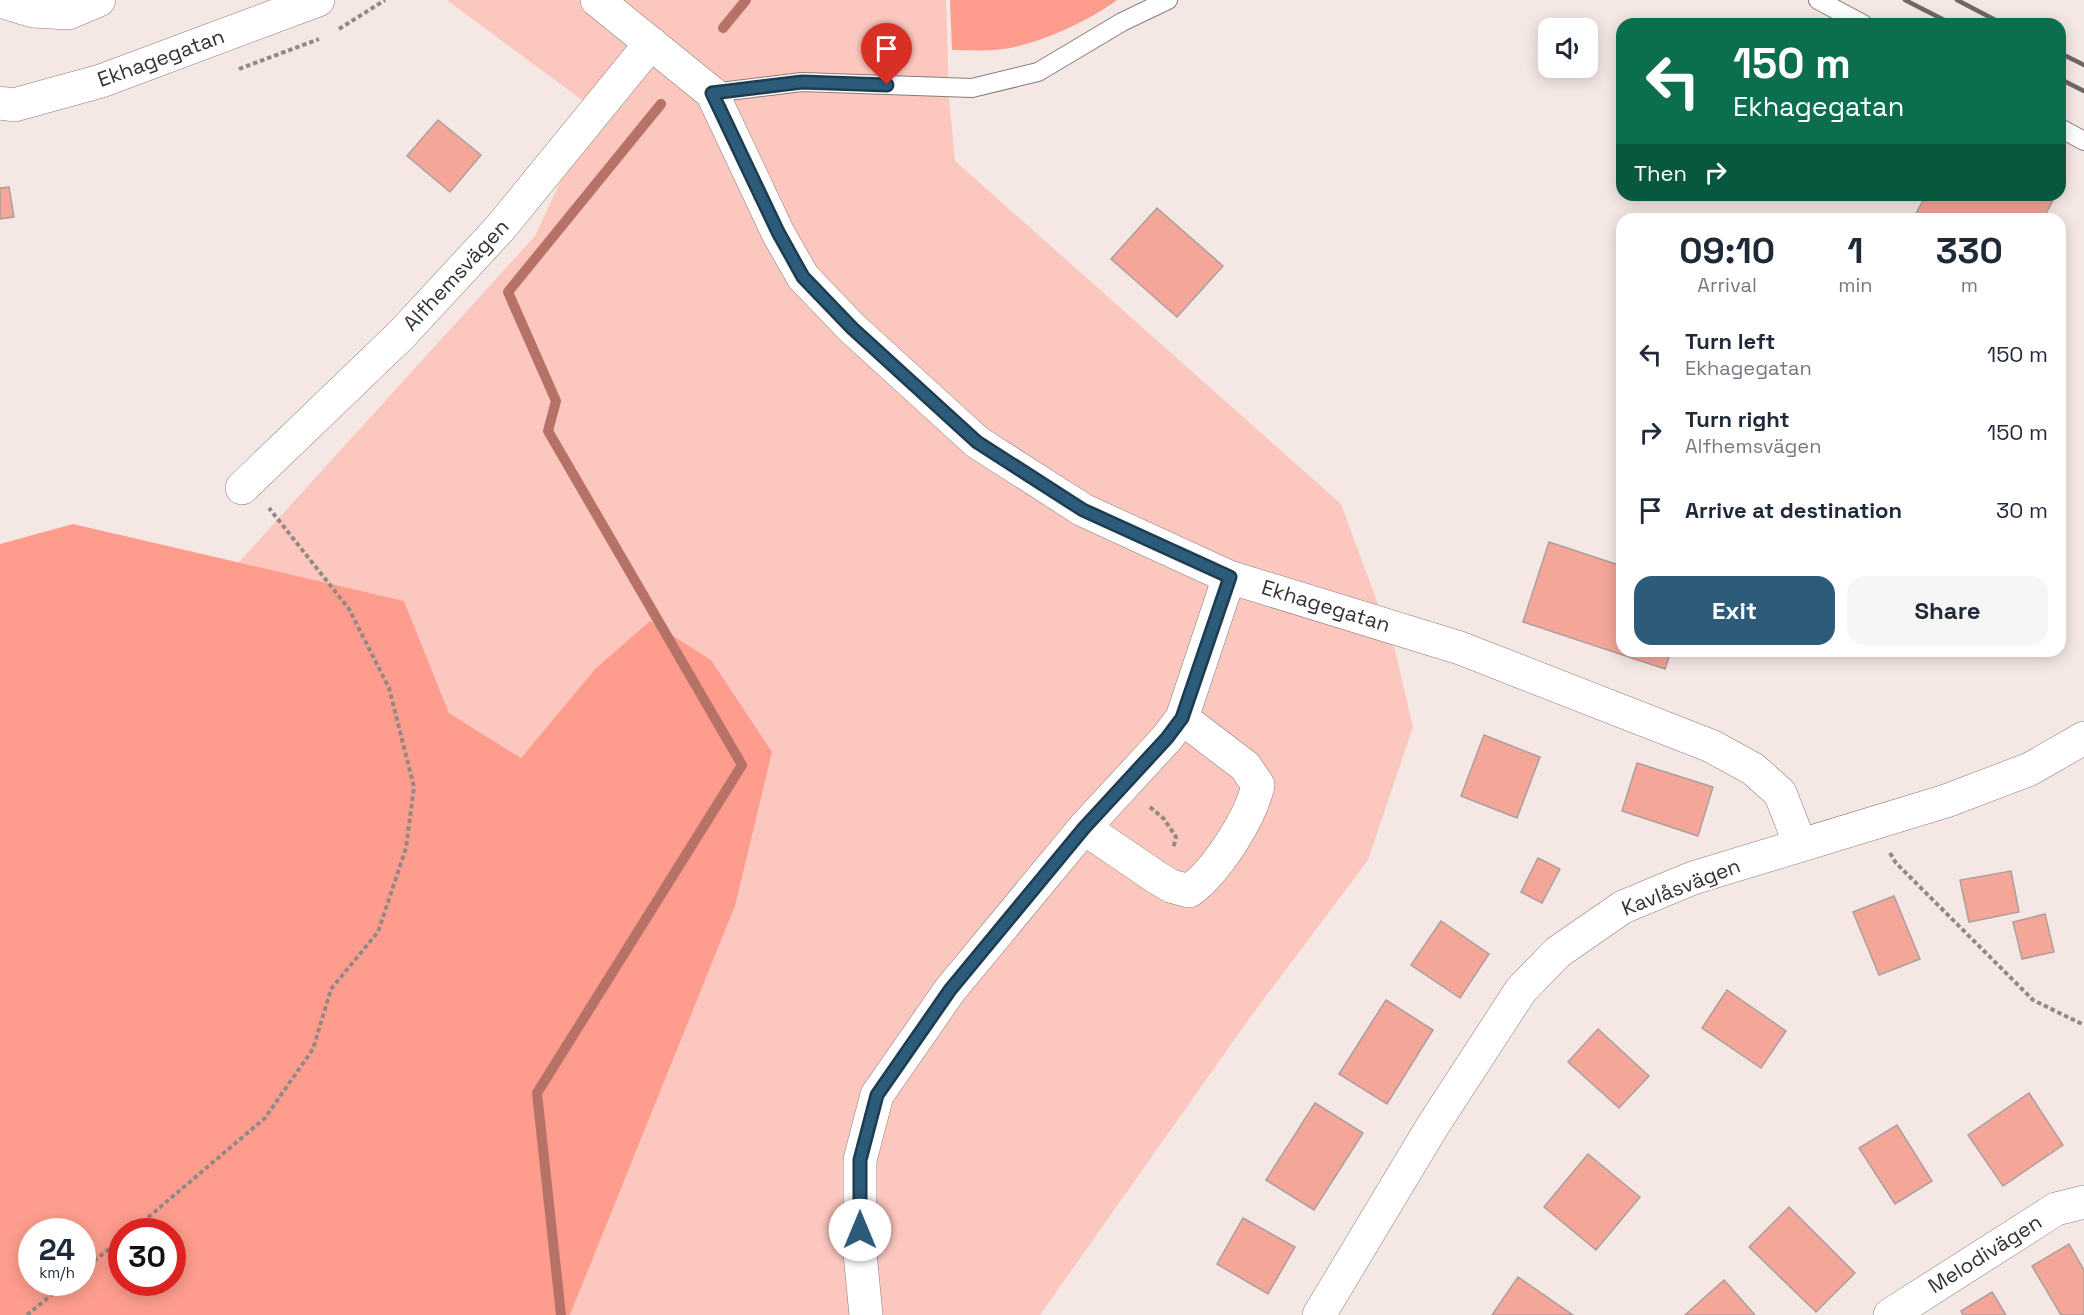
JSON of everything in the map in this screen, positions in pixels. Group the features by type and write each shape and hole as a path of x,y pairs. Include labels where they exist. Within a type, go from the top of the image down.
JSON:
{"street":[{"path":"0,1 33,11 68,13 99,0"},
{"name":"Ekhagegatan","path":"0,103 14,105 102,81 318,0"},
{"name":"Ekhagegatan","path":"597,0 712,93 778,232 803,277 852,328 977,442 1083,510 1230,577 1460,648 1712,746 1753,769 1780,793 1800,844"},
{"name":"Alfhemsvägen","path":"242,488 402,334 501,227 651,43"},
{"path":"866,1315 860,1253 860,1160 877,1095 950,990 1084,828 1124,786 1182,718 1230,577"},
{"path":"1084,828 1172,886 1189,891 1204,880 1254,805 1258,785 1245,766 1182,718"},
{"name":"Kavlåsvägen","path":"1319,1315 1432,1127 1521,990 1558,952 1623,907 1693,878 1946,801 2030,769 2084,738"},
{"name":"Melodivägen","path":"1890,1315 2056,1209 2084,1202"}],"lane":[{"path":"712,93 802,82 972,88 1038,72 1122,22 1168,0"},
{"path":"1818,0 1852,18"},
{"path":"2066,131 2084,141"}],"path":[{"path":"147,1218 265,1118 313,1049 331,989 378,932 406,848 414,788 389,688 349,609 275,512 242,488"},
{"path":"1124,786 1164,819 1176,837 1172,852 1156,877"},
{"path":"1886,848 1896,862 2033,1000 2084,1025"},
{"path":"96,1259 108,1250"},
{"path":"27,1315 50,1296"}],"shaded area":[{"path":"447,0 946,0 949,99 955,161 1341,504 1395,650 1413,727 1368,860 1251,1016 1040,1315 570,1315 735,906 595,669 521,758 449,713 404,601 238,563 535,236 594,109"},
{"path":"950,0 1117,0 1091,17 1042,39 994,50 952,50"},
{"path":"73,524 404,601 449,713 521,758 595,669 650,621 711,660 772,752 735,906 570,1315 0,1315 0,544"}],"building":[{"path":"438,120 481,155 450,192 407,156"},
{"path":"9,187 14,217 0,219 0,188"},
{"path":"1923,201 2053,201 2046,213 1916,213"},
{"path":"1157,208 1223,266 1177,317 1111,259"},
{"path":"1549,542 1616,564 1616,653 1523,622"},
{"path":"1629,657 1669,657 1665,669"},
{"path":"1484,735 1540,757 1517,818 1461,796"},
{"path":"1637,763 1713,787 1698,836 1622,811"},
{"path":"1538,858 1560,869 1542,903 1521,892"},
{"path":"2011,871 2019,912 1969,922 1960,880"},
{"path":"1894,896 1920,959 1879,975 1853,912"},
{"path":"2045,914 2054,952 2022,959 2013,922"},
{"path":"1441,921 1489,954 1460,998 1411,965"},
{"path":"1727,990 1786,1031 1761,1068 1702,1028"},
{"path":"1386,1000 1433,1030 1387,1104 1339,1074"},
{"path":"1598,1029 1649,1076 1619,1108 1568,1062"},
{"path":"2029,1093 2063,1145 2003,1186 1968,1135"},
{"path":"1315,1103 1363,1133 1314,1210 1266,1180"},
{"path":"1897,1125 1932,1181 1895,1204 1859,1148"},
{"path":"1588,1154 1640,1197 1596,1250 1544,1207"},
{"path":"1789,1207 1855,1273 1816,1312 1749,1247"},
{"path":"1243,1218 1295,1247 1268,1294 1217,1264"},
{"path":"2069,1244 2084,1270 2084,1315 2061,1315 2032,1266"},
{"path":"1518,1277 1573,1315 1492,1315"},
{"path":"1724,1280 1755,1315 1685,1315"},
{"path":"1992,1292 2006,1315 1963,1315 1961,1311"}],"waterway":[{"path":"723,28 746,0"},
{"path":"561,1315 537,1093 742,765 548,431 556,401 508,292 661,104"}],"railway":[{"path":"1905,0 1940,18"},
{"path":"1957,0 1992,18"},
{"path":"2066,56 2084,65"},
{"path":"2066,82 2084,91"}],"route":[{"path":"860,1230 860,1160 877,1095 950,990 1084,828 1167,738 1182,718 1230,577 1083,510 977,442 852,328 803,277 778,232 712,93 802,82 887,85"}]}
